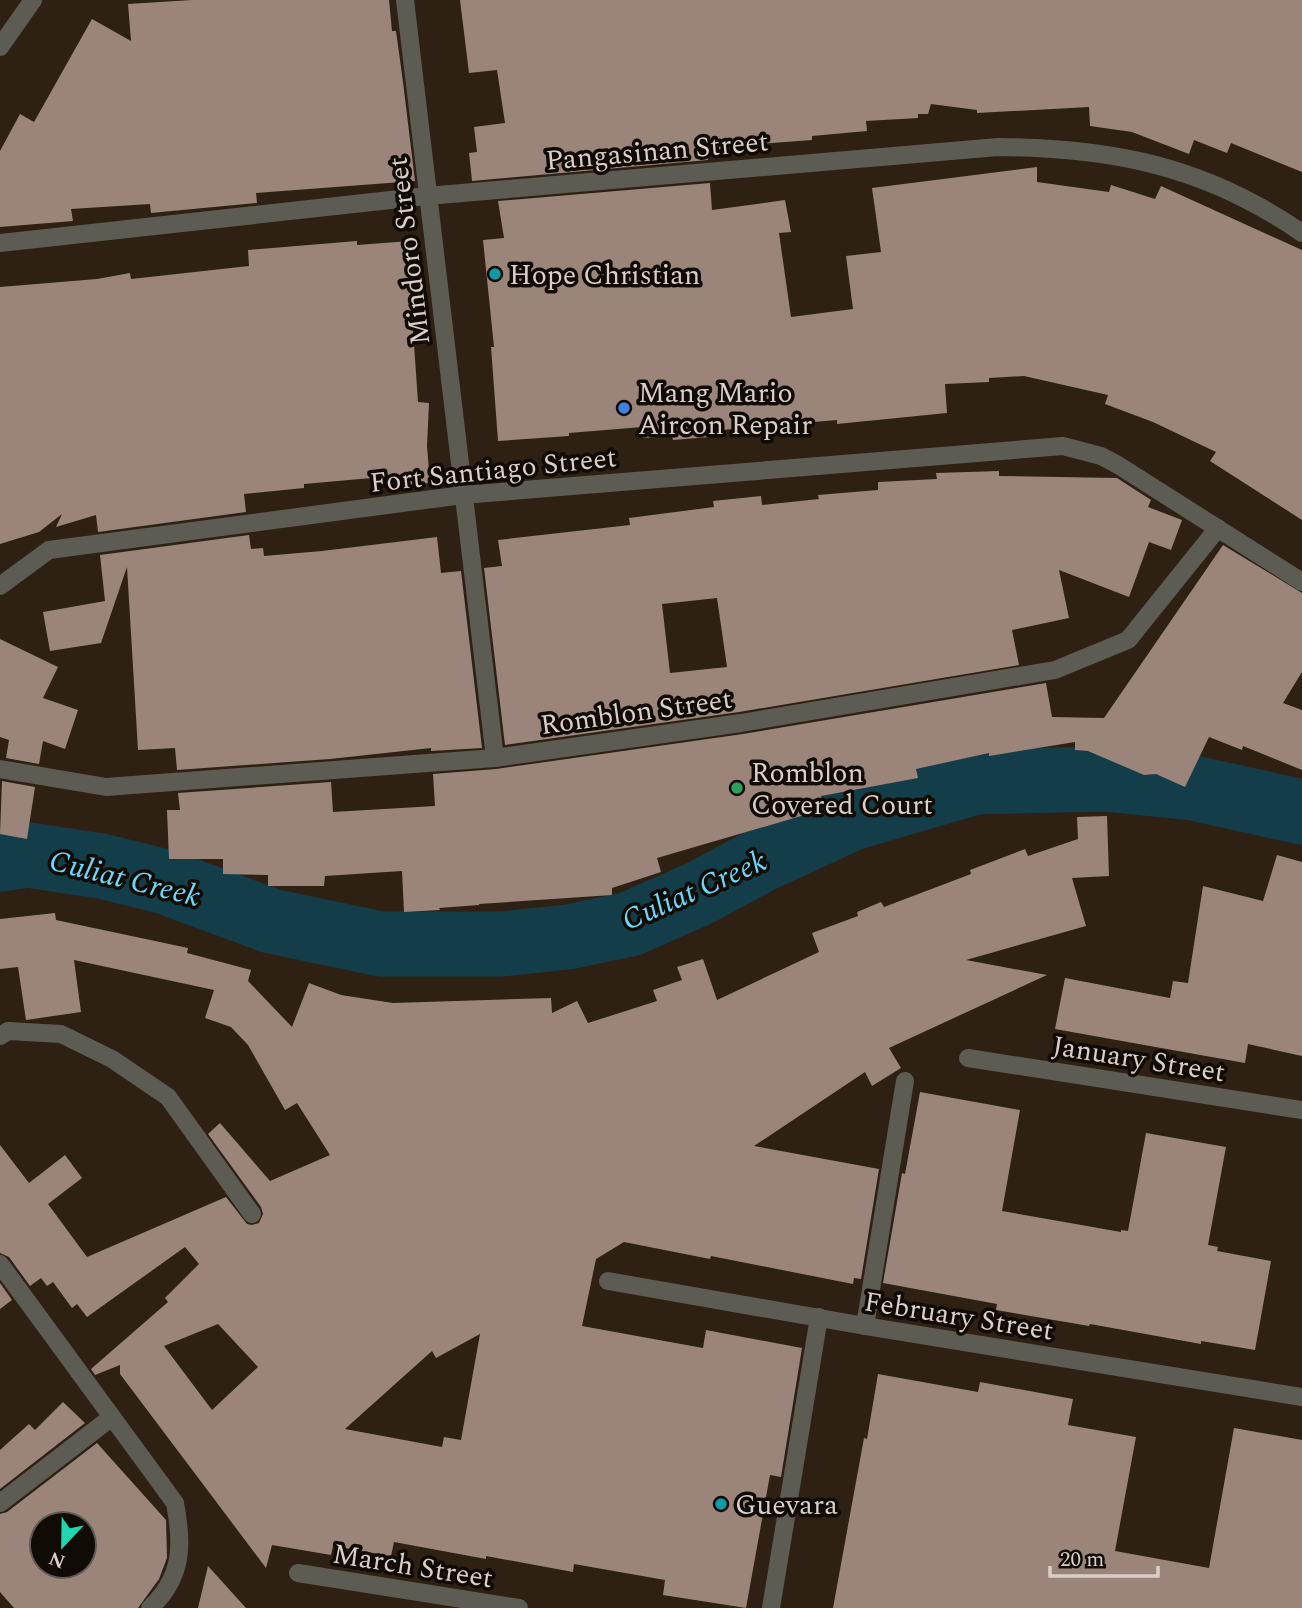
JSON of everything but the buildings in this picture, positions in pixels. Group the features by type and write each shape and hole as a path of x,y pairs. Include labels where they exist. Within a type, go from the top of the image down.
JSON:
{"street":[{"path":"0,47 33,0"},
{"name":"Mindoro Street","path":"405,0 495,758"},
{"name":"Pangasinan Street","path":"0,243 427,196 998,147 1039,147 1123,156 1172,168 1228,189 1273,213 1302,233"},
{"name":"Fort Santiago Street","path":"0,586 49,551 463,495 1063,446 1101,456 1118,465 1302,582"},
{"name":"Romblon Street","path":"0,769 106,788 495,758 741,723 1055,670 1128,640 1218,528"},
{"path":"0,1036 8,1031 61,1034 112,1059 168,1097 252,1214"},
{"name":"January Street","path":"968,1058 1302,1110"},
{"path":"865,1326 905,1081"},
{"path":"0,1264 174,1503 180,1529 180,1548 175,1572 164,1594 150,1608"},
{"name":"February Street","path":"608,1281 1302,1397"},
{"path":"771,1608 819,1317"},
{"path":"0,1503 112,1417"},
{"name":"March Street","path":"298,1573 519,1608"}],"waterway":[{"name":"Culiat Creek","path":"0,859 28,855 101,866 166,882 271,921 381,944 501,944 568,937 630,924 700,893 761,860 852,818 975,782 1105,779 1193,788 1302,812"}],"place":[{"name":"Hope Christian","path":"495,274"},
{"name":"Mang Mario Aircon Repair","path":"624,408"},
{"name":"Romblon Covered Court","path":"737,788"},
{"name":"Guevara","path":"721,1504"}]}
